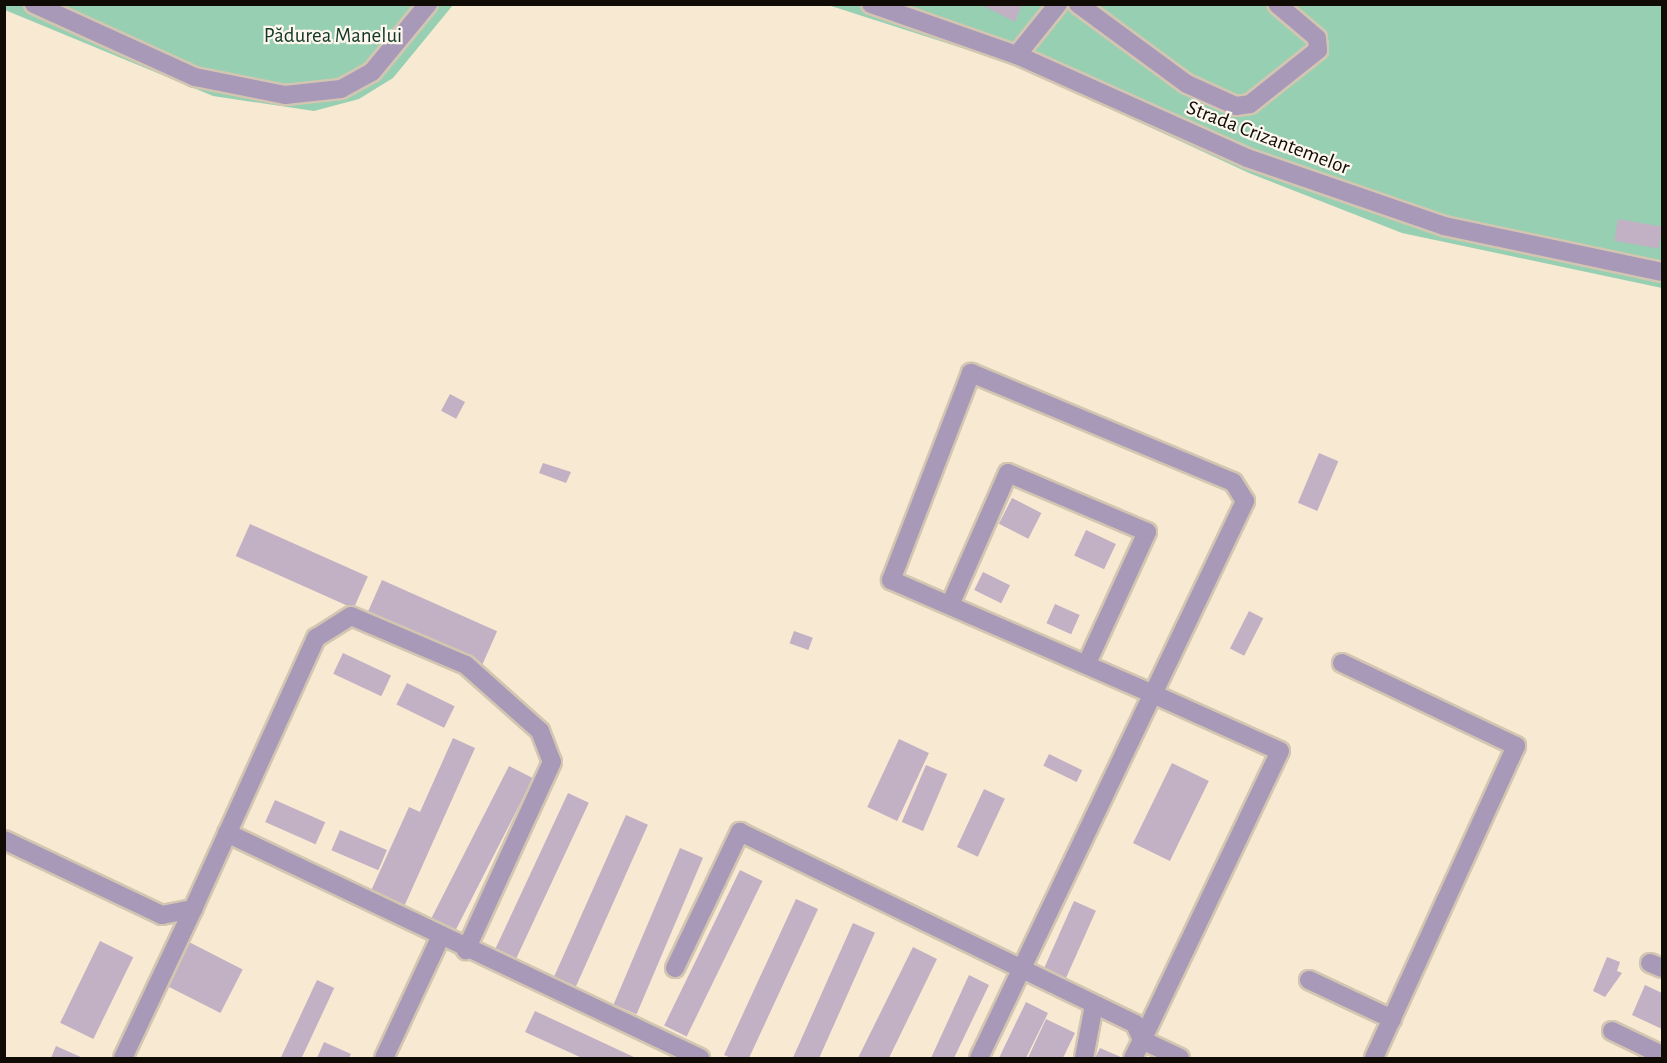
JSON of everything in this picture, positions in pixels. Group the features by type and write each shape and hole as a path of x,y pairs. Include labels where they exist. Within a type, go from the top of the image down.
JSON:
{"street":[{"path":"34,4 195,77 285,95 341,89 372,72 428,4"},
{"name":"Strada Crizantemelor","path":"871,4 1017,55 1247,158 1444,226 1662,272"},
{"path":"1017,55 1059,4"},
{"path":"1078,4 1187,84 1236,106 1250,104 1318,50 1317,38 1277,4"},
{"path":"979,1059 1020,972 1153,694 1245,501 1233,482 971,373 891,580 1153,694 1280,752 1134,1059"},
{"path":"950,606 1008,473 1147,532 1086,665"},
{"path":"123,1059 316,638 351,616 466,665 540,731 552,762 466,950"},
{"path":"1342,663 1516,746 1374,1059"},
{"path":"675,968 740,832 1020,972 1135,1024 1142,1040 1180,1059"},
{"path":"227,833 440,938 699,1059"},
{"path":"4,840 162,915 193,909"},
{"path":"384,1059 440,938"},
{"path":"1309,980 1392,1019"},
{"path":"1084,1059 1094,1005"},
{"path":"1612,1031 1662,1055"}],"green space":[{"name":"Pădurea Manelui","path":"4,5 453,5 393,78 359,99 314,111 213,96 5,10"},
{"path":"828,5 1662,5 1662,288 1402,233 1249,173 1018,66"}],"building":[{"path":"980,4 1022,4 1015,22"},
{"path":"1618,219 1662,227 1658,248 1614,241"},
{"path":"450,394 465,402 456,419 441,411"},
{"path":"1319,453 1338,461 1317,511 1298,503"},
{"path":"543,463 571,472 566,483 539,473"},
{"path":"1012,498 1041,513 1028,539 999,524"},
{"path":"250,524 368,576 354,608 236,556"},
{"path":"1086,530 1116,544 1104,569 1074,555"},
{"path":"983,572 1010,585 1001,603 974,590"},
{"path":"382,580 497,631 482,664 367,613"},
{"path":"1055,604 1080,615 1071,634 1046,623"},
{"path":"1249,611 1263,618 1244,656 1230,648"},
{"path":"794,631 813,638 808,650 790,643"},
{"path":"343,653 391,675 381,696 333,674"},
{"path":"407,683 455,706 444,728 396,705"},
{"path":"453,738 475,748 403,909 370,893 409,807 420,812"},
{"path":"899,739 929,753 897,821 867,807"},
{"path":"1049,754 1082,770 1077,782 1043,766"},
{"path":"1172,763 1209,781 1170,861 1133,843"},
{"path":"926,765 947,774 923,831 902,822"},
{"path":"509,766 533,778 455,931 431,918"},
{"path":"984,789 1005,799 978,857 957,847"},
{"path":"568,793 589,803 516,960 495,950"},
{"path":"275,800 325,822 315,844 265,822"},
{"path":"626,815 648,825 576,986 554,977"},
{"path":"340,830 387,850 378,870 331,850"},
{"path":"680,848 703,858 637,1014 614,1004"},
{"path":"740,870 762,881 687,1036 664,1025"},
{"path":"796,899 818,909 749,1058 731,1058 724,1055"},
{"path":"1074,901 1096,911 1064,983 1042,973"},
{"path":"853,923 875,933 819,1058 793,1058"},
{"path":"183,939 243,969 220,1013 161,983"},
{"path":"100,941 133,957 93,1039 60,1023"},
{"path":"913,947 937,959 889,1058 858,1058"},
{"path":"1607,957 1620,962 1617,971 1622,973 1605,997 1593,991"},
{"path":"969,975 989,985 954,1058 931,1058"},
{"path":"317,980 334,988 302,1058 281,1058"},
{"path":"1645,985 1662,993 1662,1029 1632,1015"},
{"path":"1026,1002 1048,1013 1026,1058 999,1058"},
{"path":"535,1011 636,1058 582,1058 525,1032"},
{"path":"1046,1019 1075,1033 1063,1058 1028,1058"},
{"path":"324,1042 351,1054 349,1058 317,1058"},
{"path":"56,1046 83,1058 51,1058"},
{"path":"1100,1048 1123,1058 1095,1058"}]}
